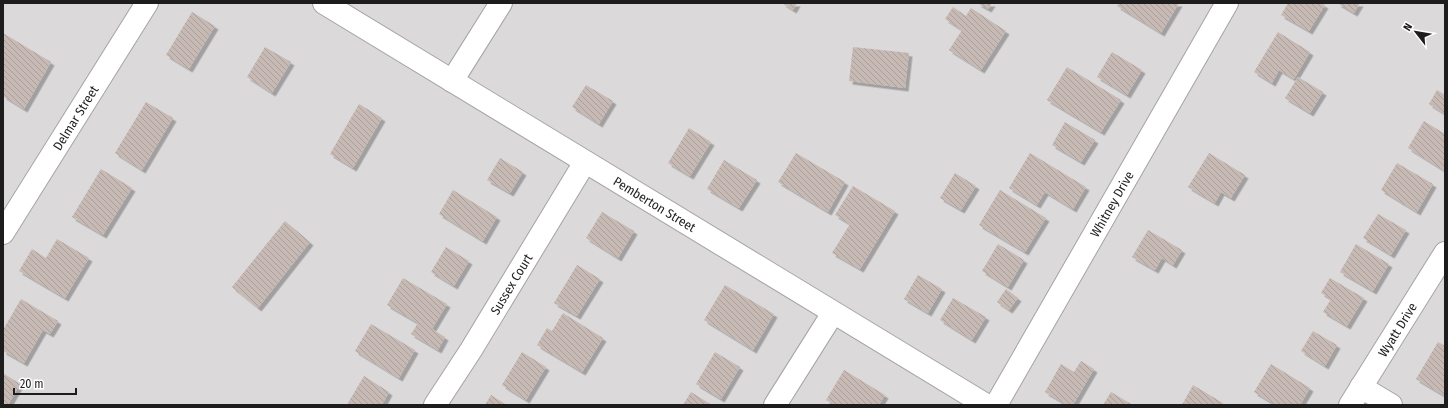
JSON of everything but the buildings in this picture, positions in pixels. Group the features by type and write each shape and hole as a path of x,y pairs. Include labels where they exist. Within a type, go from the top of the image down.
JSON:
{"street":[{"name":"Delmar Street","path":"3,233 147,3"},
{"name":"Pemberton Street","path":"324,3 986,405"},
{"path":"452,81 501,3"},
{"name":"Whitney Drive","path":"996,405 1228,3"},
{"name":"Sussex Court","path":"435,405 471,350 585,162"},
{"name":"Wyatt Drive","path":"1355,396 1445,253"},
{"path":"775,405 833,313"},
{"path":"1355,396 1391,405"}],"shaded area":[{"path":"3,3 1445,3 1445,405 3,405"}]}
